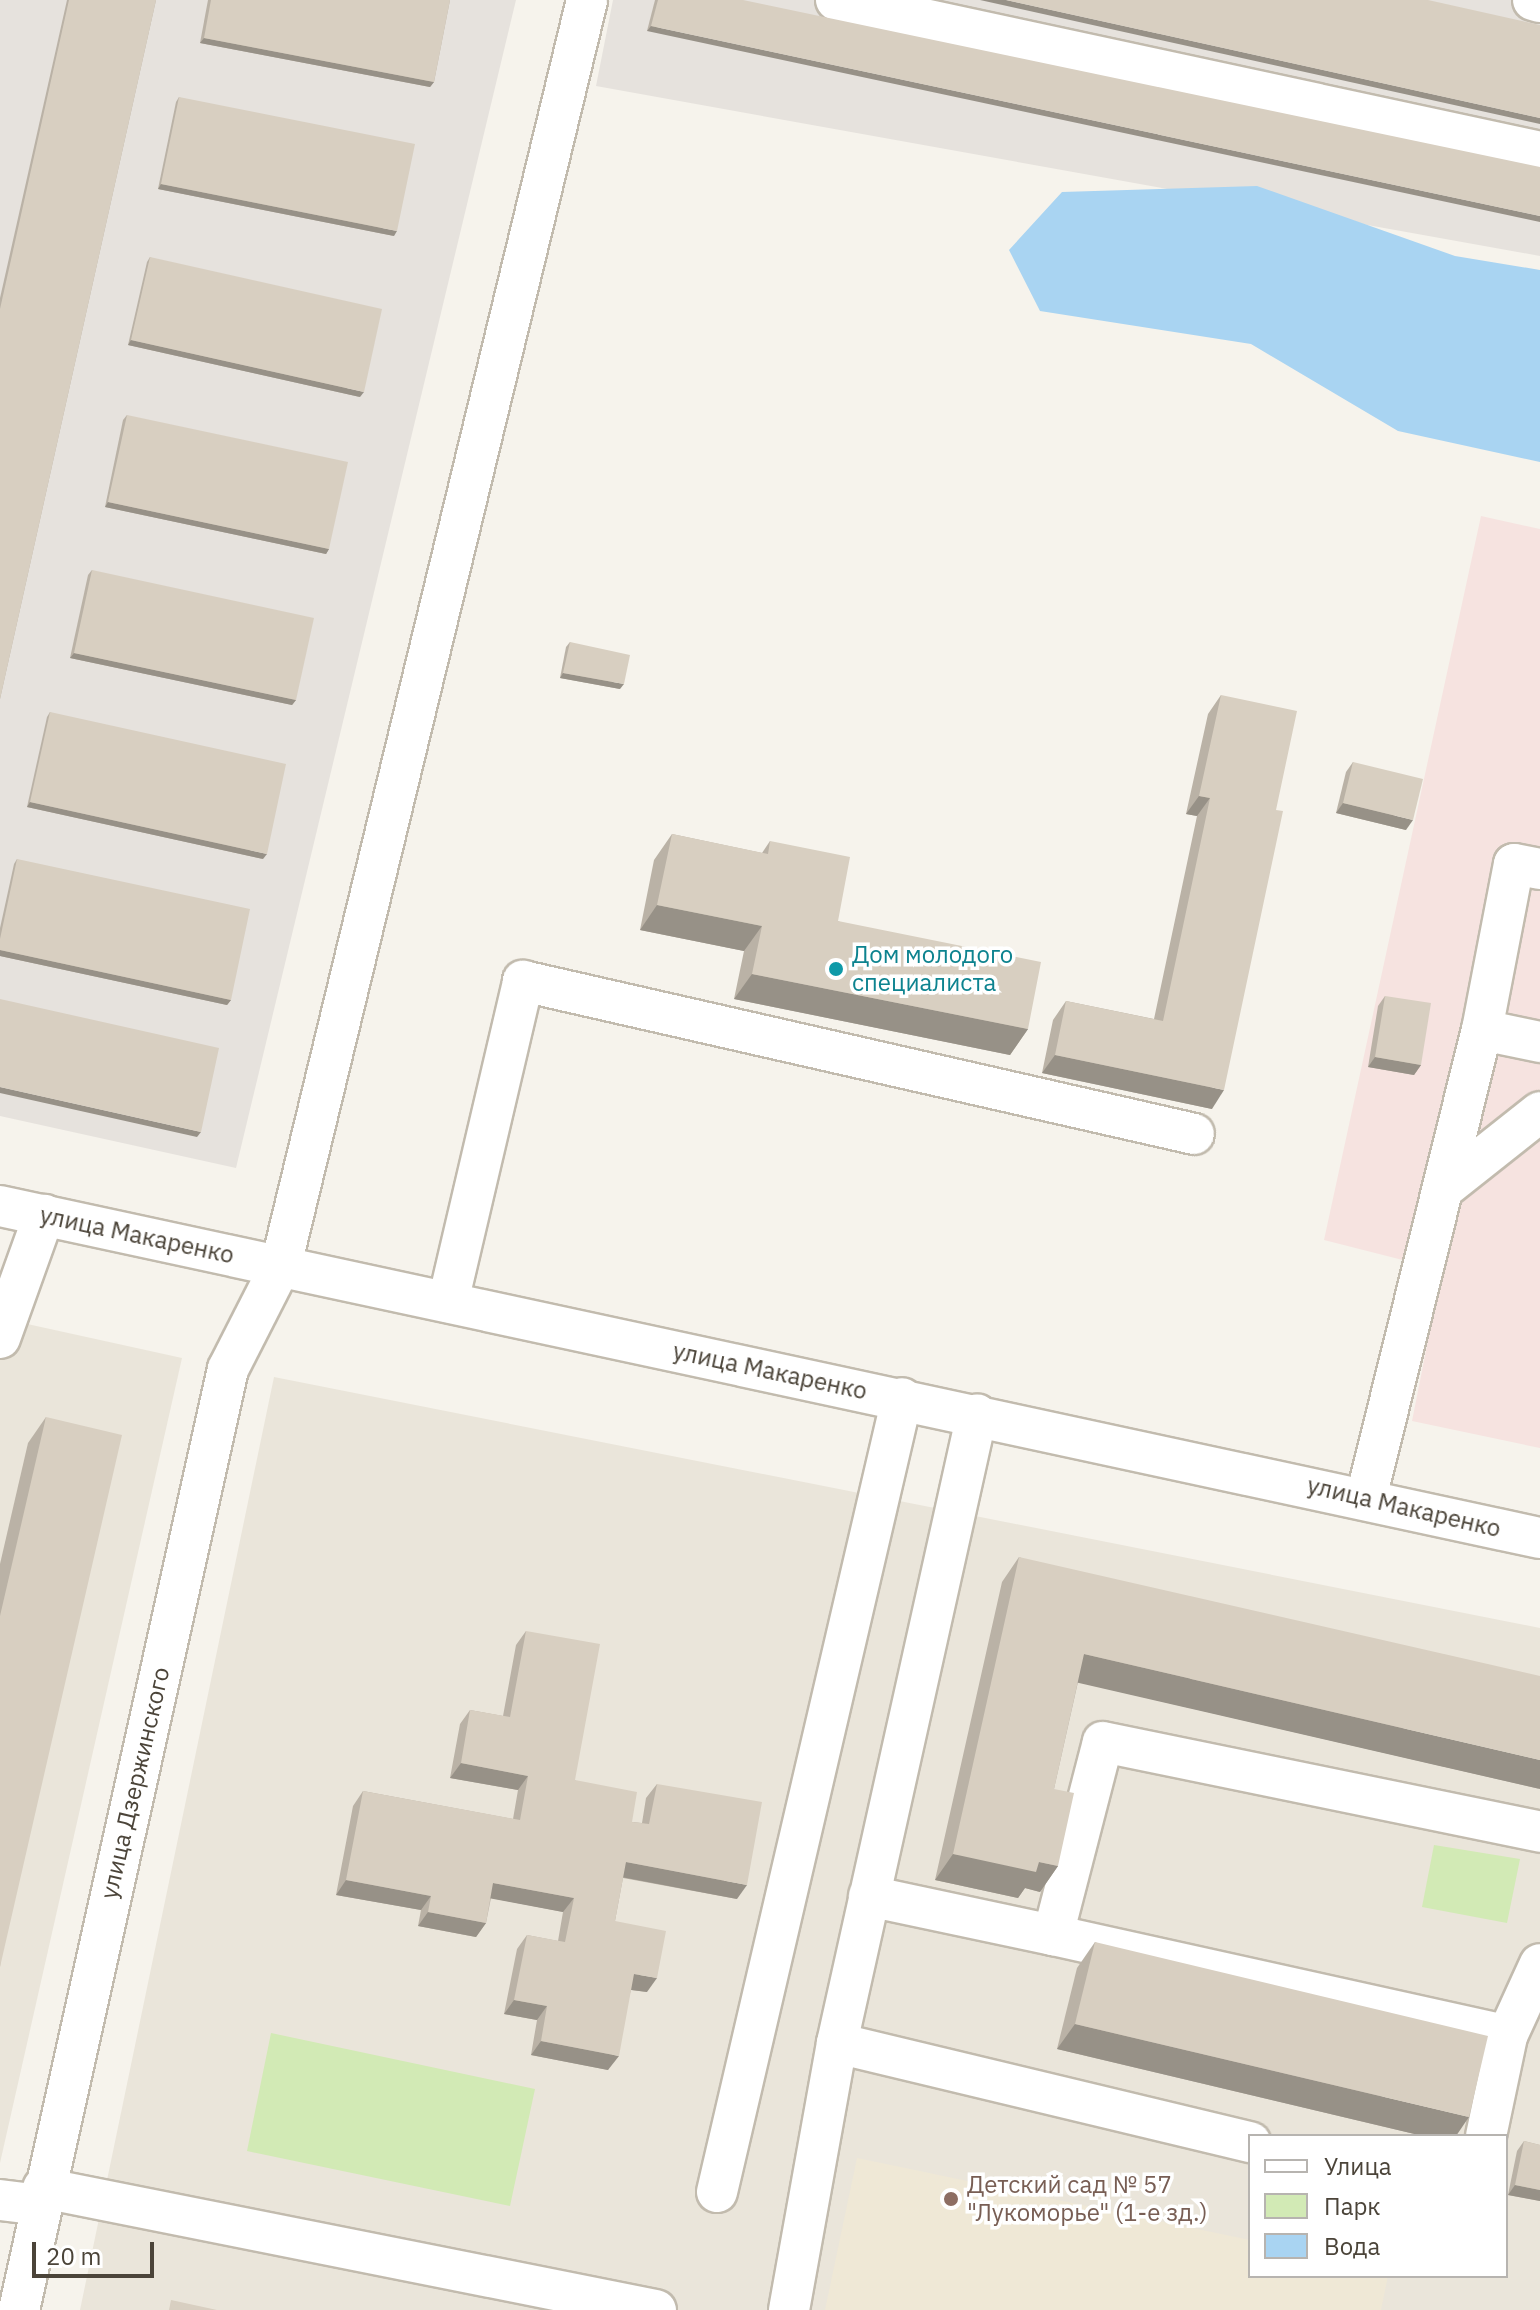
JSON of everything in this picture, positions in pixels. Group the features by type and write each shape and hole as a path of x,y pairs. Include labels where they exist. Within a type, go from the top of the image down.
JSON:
{"street":[{"name":"улица Дзержинского","path":"19,2310 41,2197 228,1369 281,1265 587,0"},
{"path":"836,0 1540,152"},
{"path":"1533,0 1540,2"},
{"path":"1366,1498 1448,1185 1514,864 1540,869"},
{"path":"448,1302 523,981 1194,1134"},
{"path":"1482,1030 1540,1042"},
{"path":"1448,1185 1540,1112"},
{"name":"улица Макаренко","path":"0,1206 977,1414 1540,1538"},
{"path":"0,1338 44,1215"},
{"path":"717,2192 902,1398"},
{"path":"789,2310 837,2043 977,1414"},
{"path":"1053,1935 1103,1742 1540,1832"},
{"path":"869,1896 1507,2036"},
{"path":"1486,2134 1507,2036 1540,1964"},
{"path":"837,2043 1248,2142"},
{"path":"0,2200 41,2197 656,2310"}],"shaded area":[{"path":"0,0 516,0 236,1168 0,1116"},
{"path":"613,0 1540,0 1540,256 596,86"},
{"path":"1481,516 1540,529 1540,1448 1412,1421 1442,1270 1324,1240"},
{"path":"0,1318 182,1358 0,2163"},
{"path":"274,1377 1540,1628 1540,2310 80,2310"},
{"name":"Детский сад № 57 \"Лукоморье\" (1-е зд.)","path":"857,2158 1248,2240 1248,2278 1388,2278 1381,2310 825,2310"}],"green space":[{"path":"1434,1845 1520,1859 1507,1923 1422,1907"},
{"path":"271,2033 535,2089 510,2206 247,2151"}],"water":[{"path":"1257,186 1455,256 1540,270 1540,462 1398,431 1251,344 1040,311 1009,250 1062,192"}],"building":[{"path":"69,0 156,0 0,699 0,309"},
{"path":"211,0 450,0 434,82 204,38"},
{"path":"658,0 743,0 1540,167 1540,216 651,26"},
{"path":"1006,0 1428,0 1540,25 1540,118"},
{"path":"179,97 415,144 397,231 161,184"},
{"path":"150,257 382,309 364,392 131,340"},
{"path":"127,415 348,462 329,549 108,502"},
{"path":"92,570 314,618 296,700 74,653"},
{"path":"570,642 630,655 624,684 563,673"},
{"path":"1221,695 1297,711 1276,810 1283,811 1224,1090 1055,1055 1066,1001 1163,1021 1210,798 1199,796"},
{"path":"50,712 286,764 267,854 30,802"},
{"path":"1353,762 1423,779 1413,820 1343,803"},
{"name":"Дом молодого специалиста","path":"672,834 768,854 770,841 850,857 838,921 1041,962 1028,1029 752,974 762,926 657,905"},
{"path":"17,859 250,909 231,1000 0,950"},
{"path":"1385,996 1431,1003 1421,1065 1375,1057"},
{"path":"0,999 219,1048 201,1132 0,1087"},
{"path":"46,1417 122,1435 0,1967 0,1616"},
{"path":"1019,1557 1540,1676 1540,1760 1084,1654 1054,1789 1074,1793 1058,1866 1039,1862 1036,1872 953,1854"},
{"path":"526,1631 600,1644 575,1780 637,1792 632,1822 649,1824 657,1784 762,1802 747,1885 626,1862 615,1921 666,1931 657,1978 634,1974 619,2056 541,2041 547,2006 514,2000 527,1935 565,1942 574,1898 493,1883 486,1923 428,1912 431,1896 346,1880 363,1791 520,1820 528,1776 461,1763 470,1710 510,1717"},
{"path":"1095,1942 1488,2036 1469,2117 1075,2024"},
{"path":"1524,2141 1540,2145 1540,2190 1515,2185"},
{"path":"171,2300 217,2310 169,2310"}],"place":[{"name":"Дом молодого специалиста","path":"836,969"},
{"name":"Детский сад № 57 \"Лукоморье\" (1-е зд.)","path":"951,2199"}]}
